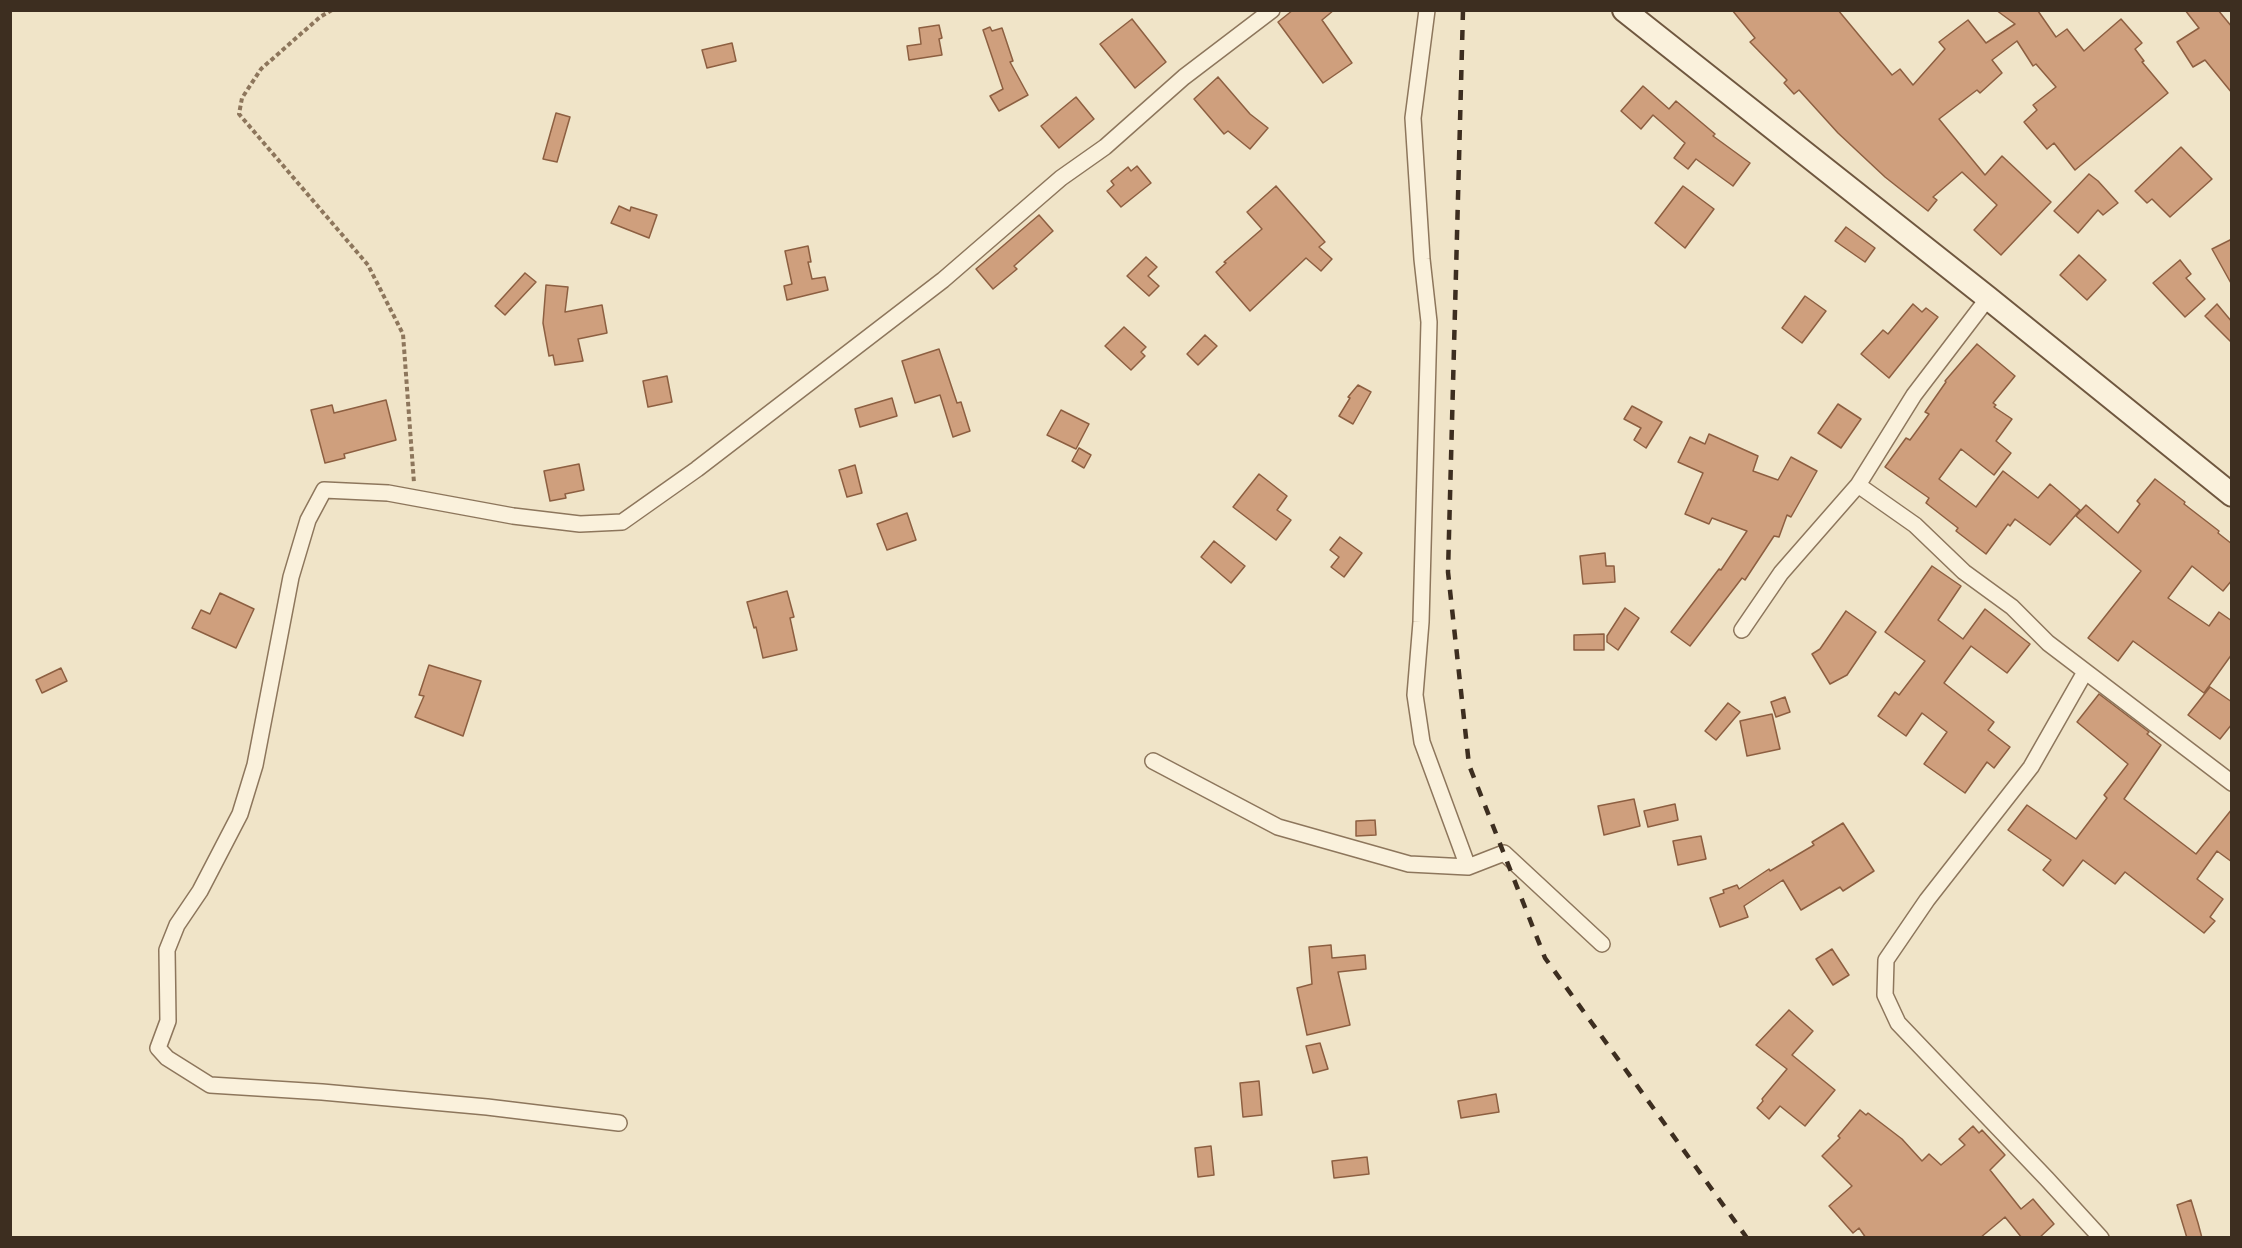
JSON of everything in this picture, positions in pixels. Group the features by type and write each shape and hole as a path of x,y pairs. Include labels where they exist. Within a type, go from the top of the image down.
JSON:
{"street":[{"path":"620,1123 487,1107 334,1093 210,1085 168,1058 158,1048 168,1021 167,950 177,925 200,891 240,814 255,765 291,577 308,520 324,490 388,493 513,516 580,524 622,522 698,469 943,280 1061,178 1105,147 1184,77 1272,10"},
{"path":"1427,10 1413,118 1422,259 1429,322 1421,622 1415,695 1422,742 1468,867"},
{"path":"1624,10 1988,298 2232,495"},
{"path":"1742,630 1781,573 1858,484 1914,395 1988,298"},
{"path":"1858,484 1916,525 1964,572 2012,607 2048,643 2232,783"},
{"path":"2085,672 2031,767 1927,900 1886,960 1885,995 1898,1023 2101,1238"},
{"path":"1153,760 1278,827 1409,864 1468,867 1504,853 1602,944"}],"path":[{"path":"332,10 261,69 242,98 239,114 368,265 403,334 416,499"}],"building":[{"path":"1293,10 1334,10 1322,20 1352,63 1323,83 1278,22"},
{"path":"1732,10 1838,10 1892,75 1900,69 1913,85 1945,49 1939,42 1968,20 1986,43 2015,24 1996,10 2038,11 2056,37 2067,29 2084,51 2121,19 2142,43 2135,49 2144,61 2142,62 2168,93 2075,170 2054,143 2047,149 2024,122 2037,110 2033,105 2056,87 2036,64 2033,66 2017,41 1992,60 2002,73 1980,93 1977,90 1939,119 1985,175 2002,156 2051,202 2001,255 1974,230 1997,205 1962,172 1933,197 1937,200 1928,211 1885,177 1838,133 1799,90 1794,94 1784,83 1787,80 1750,42 1755,38"},
{"path":"2185,10 2218,10 2232,27 2232,93 2205,60 2193,67 2177,42 2199,28"},
{"path":"1132,19 1166,62 1135,88 1100,44"},
{"path":"939,25 942,55 909,60 907,46 921,44 919,28"},
{"path":"990,27 992,31 1002,28 1013,61 1010,62 1028,95 999,111 990,96 1003,89 983,30"},
{"path":"732,43 736,61 707,68 702,50"},
{"path":"1218,77 1250,114 1268,128 1250,149 1228,131 1224,134 1194,99"},
{"path":"1643,86 1669,109 1676,101 1715,134 1713,136 1750,163 1733,186 1696,159 1688,169 1674,158 1685,143 1653,115 1641,129 1621,111"},
{"path":"1076,97 1094,119 1059,148 1041,126"},
{"path":"556,113 570,117 557,162 543,159"},
{"path":"2181,147 2212,179 2170,217 2152,199 2147,203 2135,191"},
{"path":"1137,166 1151,183 1121,207 1107,191 1114,185 1111,181 1128,167 1131,171"},
{"path":"2089,174 2118,203 2103,215 2098,210 2078,233 2054,211"},
{"path":"1276,186 1325,242 1319,247 1332,259 1321,271 1306,258 1250,311 1216,272 1226,263 1224,262 1262,229 1247,212"},
{"path":"1683,186 1714,209 1685,248 1655,223"},
{"path":"619,206 630,211 631,207 657,215 649,238 611,223"},
{"path":"1039,215 1053,231 1014,266 1017,269 993,289 976,269"},
{"path":"1846,227 1875,248 1865,262 1835,241"},
{"path":"2232,239 2232,285 2212,249"},
{"path":"808,246 811,262 808,262 812,279 825,277 828,290 787,300 784,286 792,284 785,251"},
{"path":"2079,255 2106,280 2087,300 2060,275"},
{"path":"1146,257 1157,267 1148,276 1159,286 1149,296 1127,276"},
{"path":"2180,260 2191,274 2186,278 2205,299 2185,317 2153,283"},
{"path":"525,273 536,282 505,315 495,306"},
{"path":"546,285 568,287 565,312 602,305 607,333 578,339 583,361 555,365 553,355 549,356 543,323"},
{"path":"1805,296 1826,311 1802,343 1782,328"},
{"path":"1913,304 1922,312 1926,308 1938,317 1889,378 1861,354 1883,330 1888,334"},
{"path":"2217,304 2232,322 2232,343 2205,316"},
{"path":"1124,327 1146,347 1141,352 1145,356 1131,370 1105,346"},
{"path":"1205,335 1217,346 1198,365 1187,354"},
{"path":"1977,344 2015,376 1993,403 1996,405 1994,407 2012,419 1996,441 2011,453 1994,475 1961,449 1939,479 1976,507 2003,471 2038,498 2050,484 2080,510 2050,545 2015,519 2010,526 2008,524 1986,554 1956,531 1958,528 1926,503 1929,498 1885,467 1906,438 1910,440 1929,414 1925,412 1945,381"},
{"path":"939,349 957,403 961,402 970,431 953,437 940,395 915,403 902,361"},
{"path":"667,376 672,402 648,407 643,381"},
{"path":"1358,385 1371,392 1353,424 1339,416 1350,398 1348,397"},
{"path":"892,398 897,416 860,427 855,409"},
{"path":"386,400 396,440 344,454 345,458 325,463 311,410 332,405 334,413"},
{"path":"1838,404 1861,419 1841,448 1818,433"},
{"path":"1632,406 1662,422 1646,448 1634,440 1641,428 1624,419"},
{"path":"1061,410 1089,424 1076,449 1047,435"},
{"path":"1709,434 1758,456 1753,471 1778,480 1791,457 1817,471 1791,517 1787,515 1779,537 1774,536 1745,580 1742,578 1690,646 1671,632 1719,569 1721,570 1747,531 1712,518 1709,524 1685,514 1703,473 1678,462 1690,437 1705,444"},
{"path":"1079,448 1091,455 1084,468 1072,461"},
{"path":"579,464 584,490 565,494 566,498 550,501 544,471"},
{"path":"855,465 862,493 847,497 839,470"},
{"path":"1259,474 1287,496 1277,510 1291,520 1276,540 1233,507"},
{"path":"2155,479 2232,544 2232,580 2223,591 2192,566 2168,598 2209,626 2219,612 2232,621 2232,654 2204,693 2133,641 2118,661 2088,638 2141,571 2076,516 2086,505 2118,533 2140,504 2137,501"},
{"path":"907,513 916,540 887,550 877,524"},
{"path":"1340,537 1362,553 1344,577 1331,567 1339,557 1330,550"},
{"path":"1214,541 1245,566 1231,583 1201,557"},
{"path":"1605,553 1606,566 1614,566 1615,582 1583,584 1580,556"},
{"path":"1932,566 1961,586 1938,620 1963,639 1985,609 2030,644 2007,673 1971,646 1944,683 1994,722 1988,730 2010,747 1994,768 1987,762 1965,793 1924,764 1947,732 1922,713 1906,736 1878,716 1895,692 1899,695 1925,661 1885,632"},
{"path":"787,591 794,617 790,618 797,650 763,658 747,602"},
{"path":"220,593 254,609 236,648 192,628 201,610 210,614"},
{"path":"1625,608 1639,618 1618,650 1607,642 1607,636"},
{"path":"1846,611 1876,632 1847,675 1830,684 1812,654 1820,649"},
{"path":"1604,634 1604,650 1574,650 1574,635"},
{"path":"429,665 481,681 463,736 415,717 424,696 419,695"},
{"path":"61,668 67,681 42,693 36,680"},
{"path":"2210,687 2232,702 2232,724 2220,739 2188,715"},
{"path":"2099,694 2149,732 2147,734 2161,745 2124,799 2196,854 2232,809 2232,862 2217,851 2197,879 2223,899 2210,917 2215,921 2204,933 2125,872 2115,884 2083,860 2063,886 2043,870 2051,860 2008,830 2027,805 2076,839 2107,798 2104,795 2128,764 2077,722"},
{"path":"1785,697 1790,712 1776,717 1771,702"},
{"path":"1728,703 1740,712 1716,740 1705,731"},
{"path":"1772,714 1780,749 1747,756 1740,721"},
{"path":"1634,799 1640,826 1604,835 1598,806"},
{"path":"1675,804 1678,820 1648,827 1644,811"},
{"path":"1375,820 1376,835 1356,836 1356,821"},
{"path":"1843,823 1874,871 1843,891 1840,887 1801,910 1783,880 1744,906 1748,917 1720,927 1710,898 1737,885 1739,889 1769,869 1770,871 1814,845 1812,842"},
{"path":"1701,836 1706,859 1678,865 1673,841"},
{"path":"1331,945 1332,958 1365,955 1366,969 1338,972 1350,1025 1307,1035 1297,988 1312,984 1309,947"},
{"path":"1832,949 1849,975 1833,985 1816,959"},
{"path":"1789,1010 1813,1031 1792,1055 1835,1090 1805,1126 1780,1106 1769,1119 1757,1108 1787,1069 1756,1045"},
{"path":"1320,1043 1328,1069 1313,1073 1306,1046"},
{"path":"1259,1081 1262,1115 1243,1117 1240,1083"},
{"path":"1496,1094 1499,1112 1461,1118 1458,1101"},
{"path":"1860,1110 1866,1115 1868,1113 1902,1139 1922,1161 1929,1154 1941,1165 1965,1145 1959,1139 1973,1126 1979,1133 1982,1130 2005,1155 1990,1170 2021,1209 2033,1199 2054,1224 2039,1238 2022,1238 2005,1217 1980,1238 1866,1238 1859,1228 1853,1233 1829,1206 1852,1186 1822,1156 1840,1138 1838,1136"},
{"path":"1211,1146 1214,1175 1198,1177 1195,1148"},
{"path":"1367,1157 1369,1174 1334,1178 1332,1161"},
{"path":"2191,1200 2202,1238 2187,1238 2177,1205"}],"railway":[{"path":"1463,10 1448,572 1469,765 1545,958 1747,1238"}]}
